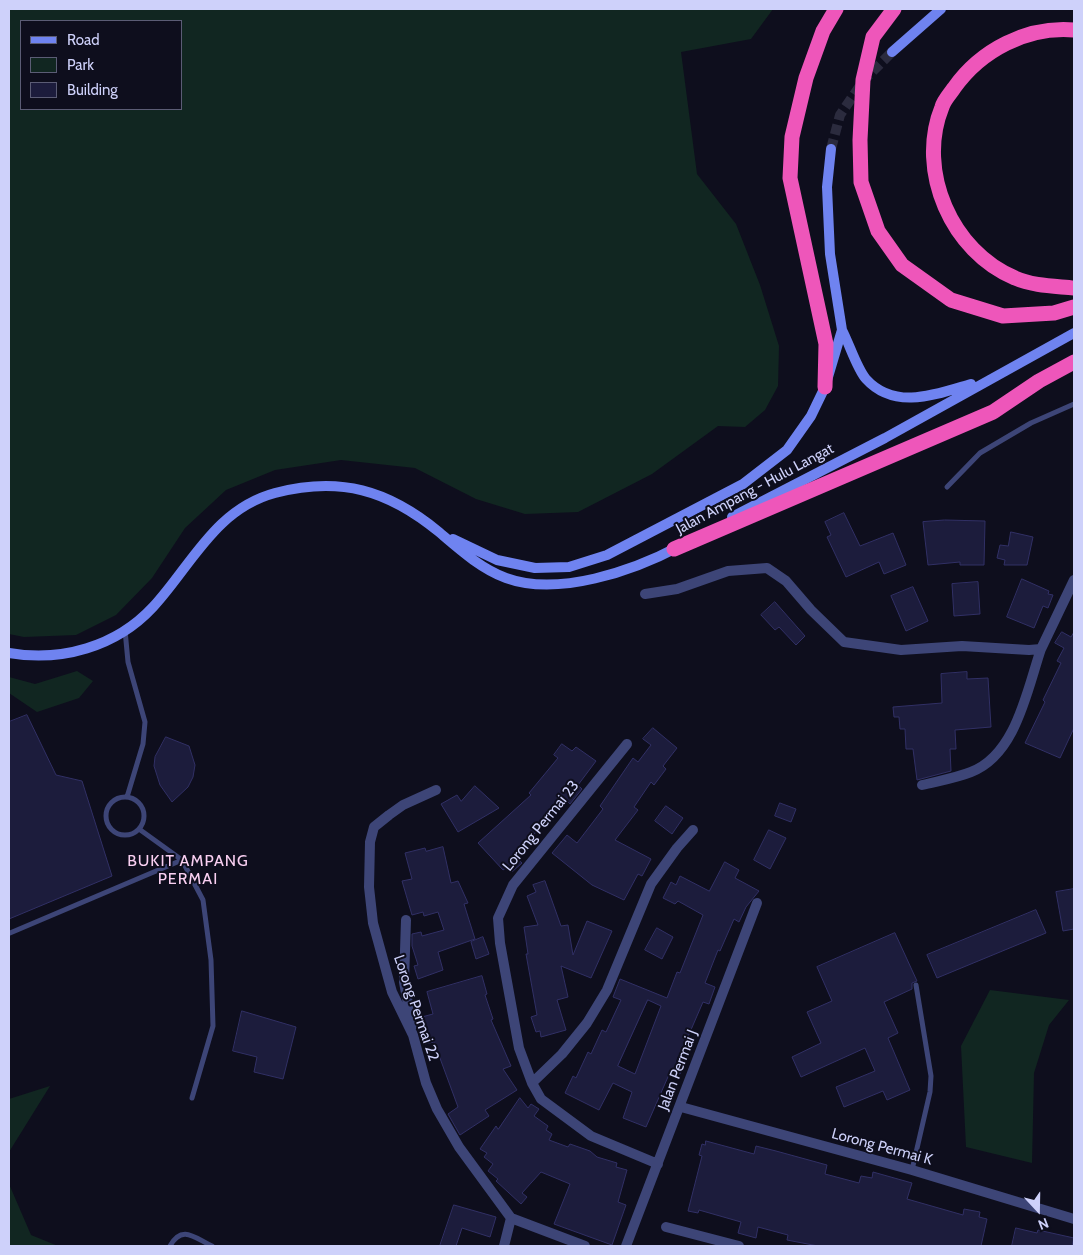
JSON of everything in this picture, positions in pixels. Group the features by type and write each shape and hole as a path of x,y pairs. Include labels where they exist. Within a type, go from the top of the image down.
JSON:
{"highway":[{"path":"825,387 826,344 790,178 792,137 806,78 823,31 836,9"},
{"path":"894,9 873,37 863,80 860,140 861,182 878,231 902,265 951,300 1003,316 1054,313 1074,307"},
{"path":"1074,30 1059,28 1025,34 999,46 963,76 942,106 936,132 934,163 938,187 946,209 960,237 986,260 1015,278 1045,285 1074,288"},
{"path":"674,548 993,412 1039,381 1074,362"}],"street":[{"path":"892,52 940,9"},
{"name":"Jalan Ampang - Hulu Langat","path":"439,532 498,560 534,568 569,566 607,555 743,484 787,450 811,416 825,387 842,330 830,254 827,187 830,149"},
{"path":"842,330 866,379 889,395 922,398 987,380"},
{"name":"Jalan Ampang - Hulu Langat","path":"9,653 48,656 78,652 103,643 126,630 153,608 194,554 233,514 253,502 274,494 302,488 335,486 365,490 391,499 413,512 481,565 506,578 538,583 569,583 600,578 632,568 674,548 885,438 1074,333"},
{"path":"645,594 677,590 728,571 766,568 786,581 811,610 844,642 901,650 962,646 1029,650 1041,648"},
{"path":"922,785 971,772 995,758 1012,730 1041,648 1074,580"},
{"name":"Lorong Permai 23","path":"627,744 513,885 498,918 500,943 518,1038 532,1083 541,1099 591,1136 658,1164"},
{"name":"Lorong Permai 22","path":"436,790 403,805 374,827 370,842 369,888 373,924 392,992 413,1035 426,1084 437,1109 460,1147 512,1218"},
{"path":"532,1083 562,1054 587,1023 606,990 651,884 677,848 694,830"},
{"name":"Jalan Permai J","path":"626,1246 757,903"},
{"path":"406,920 403,954 404,982 413,1035"},
{"name":"Lorong Permai K","path":"680,1106 912,1170 1074,1219"},
{"path":"504,1246 512,1218 585,1246"},
{"path":"666,1227 739,1246"}],"lane":[{"path":"946,487 980,453 1031,423 1074,404"},
{"path":"126,630 128,662 145,722 143,744 127,797"},
{"path":"127,797 138,802 142,807 144,818 139,829 134,833 121,835 110,828 106,817 110,804 115,800 127,797"},
{"path":"139,829 182,860 203,900 211,960 213,1026 192,1098"},
{"path":"10,934 182,860"},
{"path":"912,1170 927,1108 931,1076 916,985"},
{"path":"170,1246 175,1238 188,1234 212,1246"}],"green space":[{"path":"9,9 773,9 751,39 681,52 697,174 736,224 760,285 779,346 778,386 765,410 745,427 718,426 652,474 578,512 525,514 476,499 415,468 341,460 275,470 226,490 185,528 152,578 116,615 76,635 24,637 9,634"},
{"path":"77,671 93,681 79,698 37,712 9,693 9,677 35,684"},
{"path":"990,990 1069,1000 1049,1025 1034,1073 1032,1163 966,1147 961,1046"},
{"path":"50,1086 9,1152 9,1099"},
{"path":"9,1184 31,1235 58,1246 9,1246"}],"building":[{"path":"844,513 860,546 893,533 906,565 884,574 879,562 846,577 827,537 831,535 825,522"},
{"path":"945,520 985,521 984,565 960,565 960,562 928,565 923,522"},
{"path":"1011,532 1033,537 1027,565 1004,565 1005,560 997,558 1000,545 1008,546"},
{"path":"1022,579 1049,591 1048,594 1053,595 1048,608 1043,606 1034,628 1007,617"},
{"path":"978,582 980,614 954,616 952,584"},
{"path":"913,587 928,621 906,631 891,596"},
{"path":"775,602 805,636 796,645 779,627 775,630 761,615"},
{"path":"1062,632 1071,637 1074,632 1074,728 1060,758 1025,743 1061,663 1057,661 1064,648 1055,643"},
{"path":"967,672 967,679 988,678 991,727 955,730 956,749 950,749 951,771 917,780 913,749 906,749 905,729 900,729 899,717 894,717 893,707 942,703 941,674"},
{"path":"27,715 56,775 82,781 112,876 9,919 9,722"},
{"path":"653,728 677,748 663,766 666,769 654,785 651,782 634,807 638,810 615,840 651,859 642,876 638,874 624,900 592,885 552,853 567,835 577,843 603,809 600,806 633,758 638,762 651,745 643,739"},
{"path":"166,737 189,746 195,765 193,777 188,787 172,802 160,785 154,766 155,757"},
{"path":"562,744 572,751 576,747 596,761 578,785 582,789 570,804 565,799 515,856 522,863 512,872 507,867 503,870 478,843 531,795 529,793 558,758 554,755"},
{"path":"475,786 499,808 458,832 441,804 457,795 461,801"},
{"path":"780,803 796,809 791,822 775,816"},
{"path":"666,806 683,818 672,834 655,821"},
{"path":"769,830 786,838 770,869 754,860"},
{"path":"443,847 451,883 458,881 468,903 464,904 475,939 438,952 443,970 418,979 414,966 418,965 412,946 412,934 421,932 422,936 444,930 438,912 424,916 423,912 412,915 402,881 412,879 405,853 425,848 426,851"},
{"path":"725,862 739,870 735,878 759,891 746,907 739,922 734,919 720,951 718,950 705,983 715,987 709,1004 703,1002 687,1039 691,1041 682,1063 684,1064 680,1074 671,1070 646,1127 623,1118 632,1092 613,1083 599,1110 565,1093 573,1076 576,1078 588,1052 591,1054 602,1030 606,1032 621,1000 613,997 620,979 667,998 677,972 680,973 703,915 678,901 675,904 663,898 671,882 676,885 680,876 709,891","holes":["648,1000 661,1006 635,1074 618,1066"]},
{"path":"545,881 561,926 568,925 573,955 587,921 612,931 591,978 561,966 568,997 557,1000 566,1030 541,1037 540,1031 536,1032 531,1017 537,1015 526,954 528,954 524,927 538,925 527,896 536,892 533,885"},
{"path":"1074,889 1074,929 1063,931 1056,892"},
{"path":"1036,910 1046,933 937,978 927,955"},
{"path":"657,928 673,937 662,959 645,950"},
{"path":"895,933 917,981 912,983 912,989 884,1002 898,1033 888,1038 910,1090 887,1100 883,1091 844,1107 836,1087 875,1071 865,1048 801,1077 792,1057 821,1043 807,1012 832,1001 817,967"},
{"path":"483,937 489,954 476,959 471,942"},
{"path":"482,976 487,994 485,995 493,1019 491,1020 511,1066 503,1069 517,1090 485,1110 489,1116 460,1135 448,1114 458,1107 434,1042 425,1044 418,1018 433,1014 427,992"},
{"path":"242,1011 296,1027 283,1079 254,1072 257,1057 233,1051"},
{"path":"520,1098 528,1108 531,1104 539,1109 534,1116 548,1126 546,1130 552,1134 549,1140 568,1147 570,1144 590,1151 597,1157 617,1163 616,1167 627,1170 618,1202 626,1205 612,1245 554,1224 570,1184 541,1172 522,1193 527,1197 521,1204 488,1171 493,1164 484,1157 487,1153 480,1149 496,1126 498,1129"},
{"path":"706,1141 754,1154 756,1146 827,1165 825,1174 859,1183 861,1176 872,1178 873,1172 912,1183 907,1199 963,1215 964,1209 980,1212 979,1217 987,1219 981,1246 818,1246 787,1240 788,1235 758,1227 756,1238 738,1233 741,1222 699,1210 698,1213 688,1211 702,1156 699,1155 702,1144 705,1145"},
{"path":"454,1205 496,1217 490,1237 462,1228 456,1246 440,1246"},
{"path":"1016,1228 1037,1233 1038,1230 1074,1238 1072,1246 1012,1246"}],"tunnel":[{"path":"831,149 840,115 864,80 892,52"}],"district":[{"name":"BUKIT AMPANG PERMAI","path":"188,870"}]}
